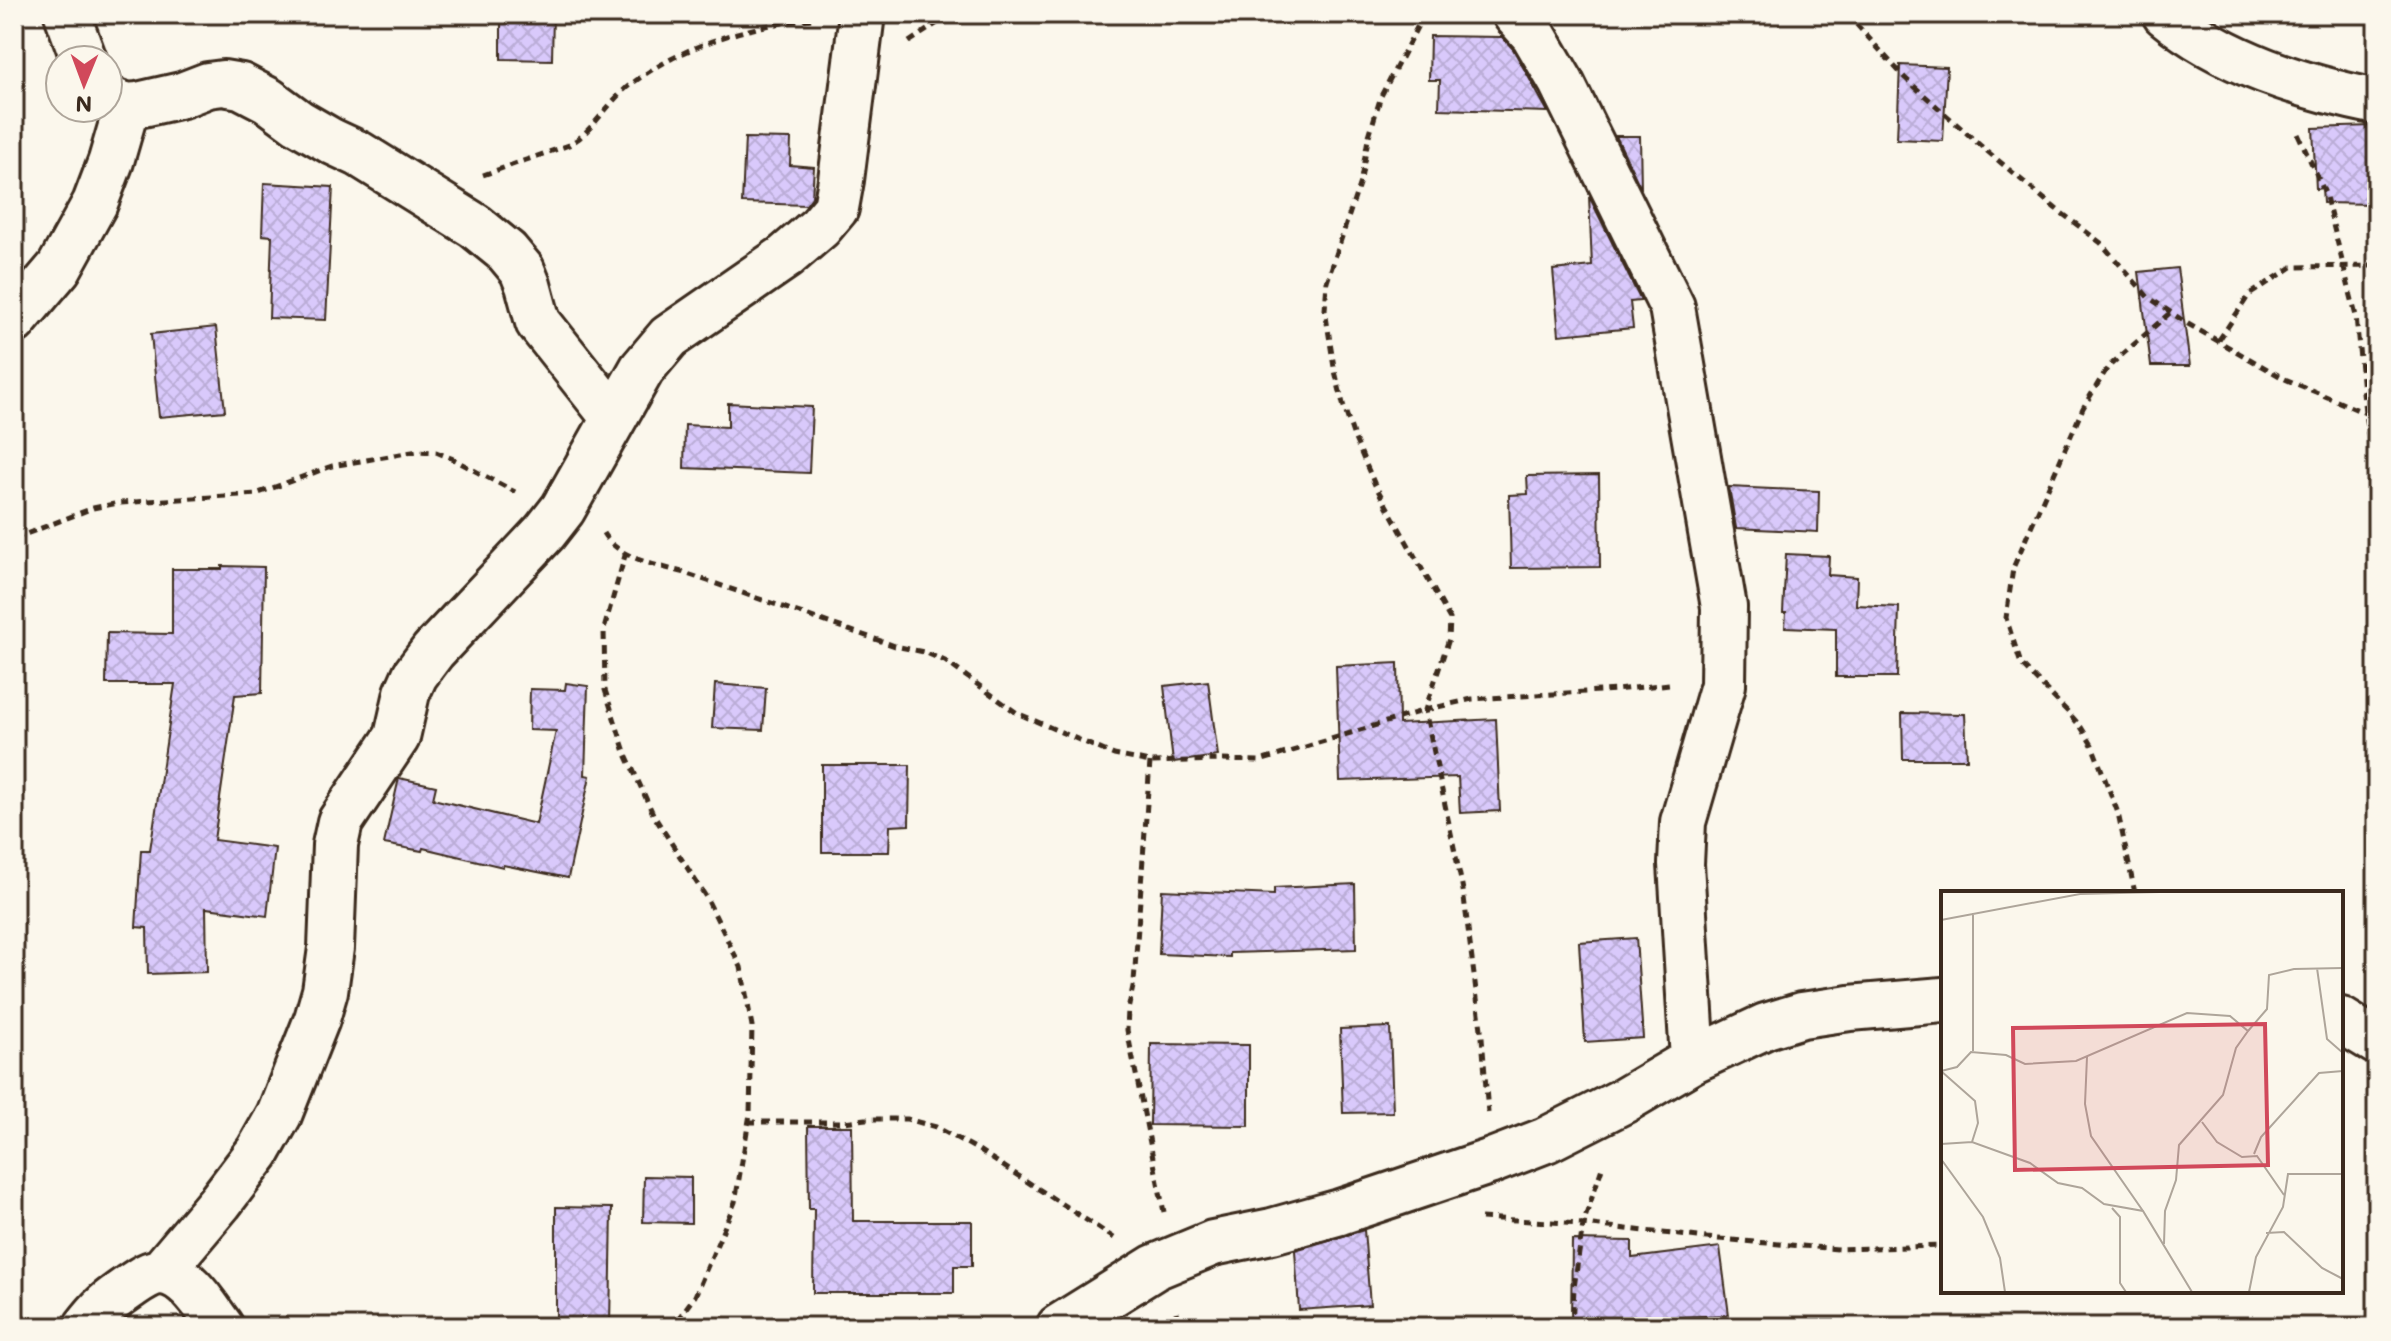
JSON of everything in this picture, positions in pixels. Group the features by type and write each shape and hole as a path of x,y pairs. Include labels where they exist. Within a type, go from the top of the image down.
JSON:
{"street":[{"path":"67,14 78,44"},
{"path":"86,1327 101,1306 146,1276 161,1272 230,1190 258,1152 279,1115 325,991 331,948 335,845 340,822 397,737 407,693 415,675 433,651 545,532 567,500 642,369 669,337 785,257 820,227 836,208 862,14"},
{"path":"1515,14 1533,34 1561,82 1672,307 1724,607 1723,685 1683,822 1681,864 1693,1060"},
{"path":"2165,14 2187,32 2282,78 2377,102"},
{"path":"124,102 153,103 208,85 223,83 241,86 475,226 507,252 522,270 538,322 614,418"},
{"path":"14,321 59,268 95,203 111,161 115,124"},
{"path":"1059,1327 1164,1264 1213,1243 1340,1212 1546,1140 1625,1100 1693,1060 1766,1026 1802,1015 1941,1000"},
{"path":"2343,1021 2377,1042"},
{"path":"161,1272 187,1284 221,1327"}],"path":[{"path":"427,196 569,145 583,135 633,83 674,58 721,38 777,23 862,14"},
{"path":"1424,14 1381,96 1368,139 1361,179 1327,282 1325,310 1334,367 1354,437 1375,485 1450,619 1449,639 1425,710 1463,890 1482,1037 1488,1100 1489,1162"},
{"path":"1847,14 1905,78 1991,155 2101,243 2148,297 2188,324 2285,379 2377,418"},
{"path":"2250,64 2280,100 2304,144 2325,193 2356,316 2377,496"},
{"path":"2219,340 2249,295 2292,267 2377,266"},
{"path":"2135,891 2118,813 2092,745 2067,711 2021,664 2006,618 2013,568 2083,408 2108,367 2171,312"},
{"path":"14,537 93,508 141,501 256,494 332,466 418,451 436,452 567,500 606,539 647,563 682,572 859,635 924,652 967,675 1017,713 1114,755 1150,762 1260,761 1425,710 1472,699 1669,684 1724,654"},
{"path":"626,552 604,629 605,690 625,752 654,816 706,897 741,967 752,1026 748,1122 735,1202 695,1296 672,1327"},
{"path":"1150,762 1134,982 1127,1030 1158,1180 1164,1264"},
{"path":"748,1122 907,1119 936,1127 1164,1264"},
{"path":"1469,1217 1583,1224 1838,1249 1941,1246"},
{"path":"1572,1327 1583,1224"}],"building":[{"path":"501,14 553,14 552,60 501,59"},
{"path":"1430,36 1502,37 1513,49 1548,112 1439,109 1440,80 1429,80"},
{"path":"1900,65 1947,67 1943,141 1897,139"},
{"path":"2372,126 2374,204 2323,203 2322,188 2316,189 2313,128"},
{"path":"1616,136 1640,136 1641,189"},
{"path":"745,138 791,139 790,165 814,167 812,197 806,205 742,203"},
{"path":"264,183 333,187 326,320 269,318 272,236 262,235"},
{"path":"1589,196 1641,301 1630,302 1633,328 1559,335 1553,270 1592,266"},
{"path":"2177,268 2190,366 2151,366 2139,272"},
{"path":"216,327 225,411 159,417 151,334"},
{"path":"728,403 812,407 809,473 684,468 685,425 728,427"},
{"path":"1599,475 1600,567 1511,568 1509,495 1528,494 1527,476"},
{"path":"1729,487 1819,491 1818,532 1736,528"},
{"path":"1786,554 1829,556 1828,575 1857,577 1856,605 1899,607 1897,677 1836,677 1836,629 1785,627"},
{"path":"222,566 264,567 262,693 235,695 214,840 275,848 267,916 206,908 207,972 148,974 147,928 136,927 141,850 150,850 175,684 106,684 107,633 172,634 172,569 222,569"},
{"path":"1398,663 1399,724 1496,719 1500,811 1460,813 1458,777 1340,781 1336,666"},
{"path":"1208,681 1218,756 1173,762 1164,686"},
{"path":"566,683 588,686 585,775 590,776 568,878 423,848 422,851 384,844 399,778 436,786 433,799 536,824 556,731 529,730 530,689 565,690"},
{"path":"715,684 766,688 763,730 712,728"},
{"path":"1902,713 1965,714 1967,759 1903,759"},
{"path":"822,765 910,765 909,825 890,826 889,852 822,852"},
{"path":"1355,884 1356,949 1230,953 1230,957 1159,954 1162,890 1274,895 1274,888"},
{"path":"1636,938 1643,1038 1585,1042 1579,942"},
{"path":"1390,1027 1393,1112 1343,1113 1340,1029"},
{"path":"1151,1044 1249,1045 1249,1126 1150,1125"},
{"path":"808,1126 852,1126 853,1221 972,1221 972,1266 954,1266 954,1293 813,1293 814,1209 809,1209"},
{"path":"644,1176 691,1177 691,1223 643,1222"},
{"path":"556,1207 612,1208 610,1327 556,1327"},
{"path":"1364,1230 1370,1305 1299,1310 1295,1250"},
{"path":"1572,1240 1632,1241 1632,1258 1720,1247 1729,1315 1686,1317 1686,1327 1571,1327"}]}
